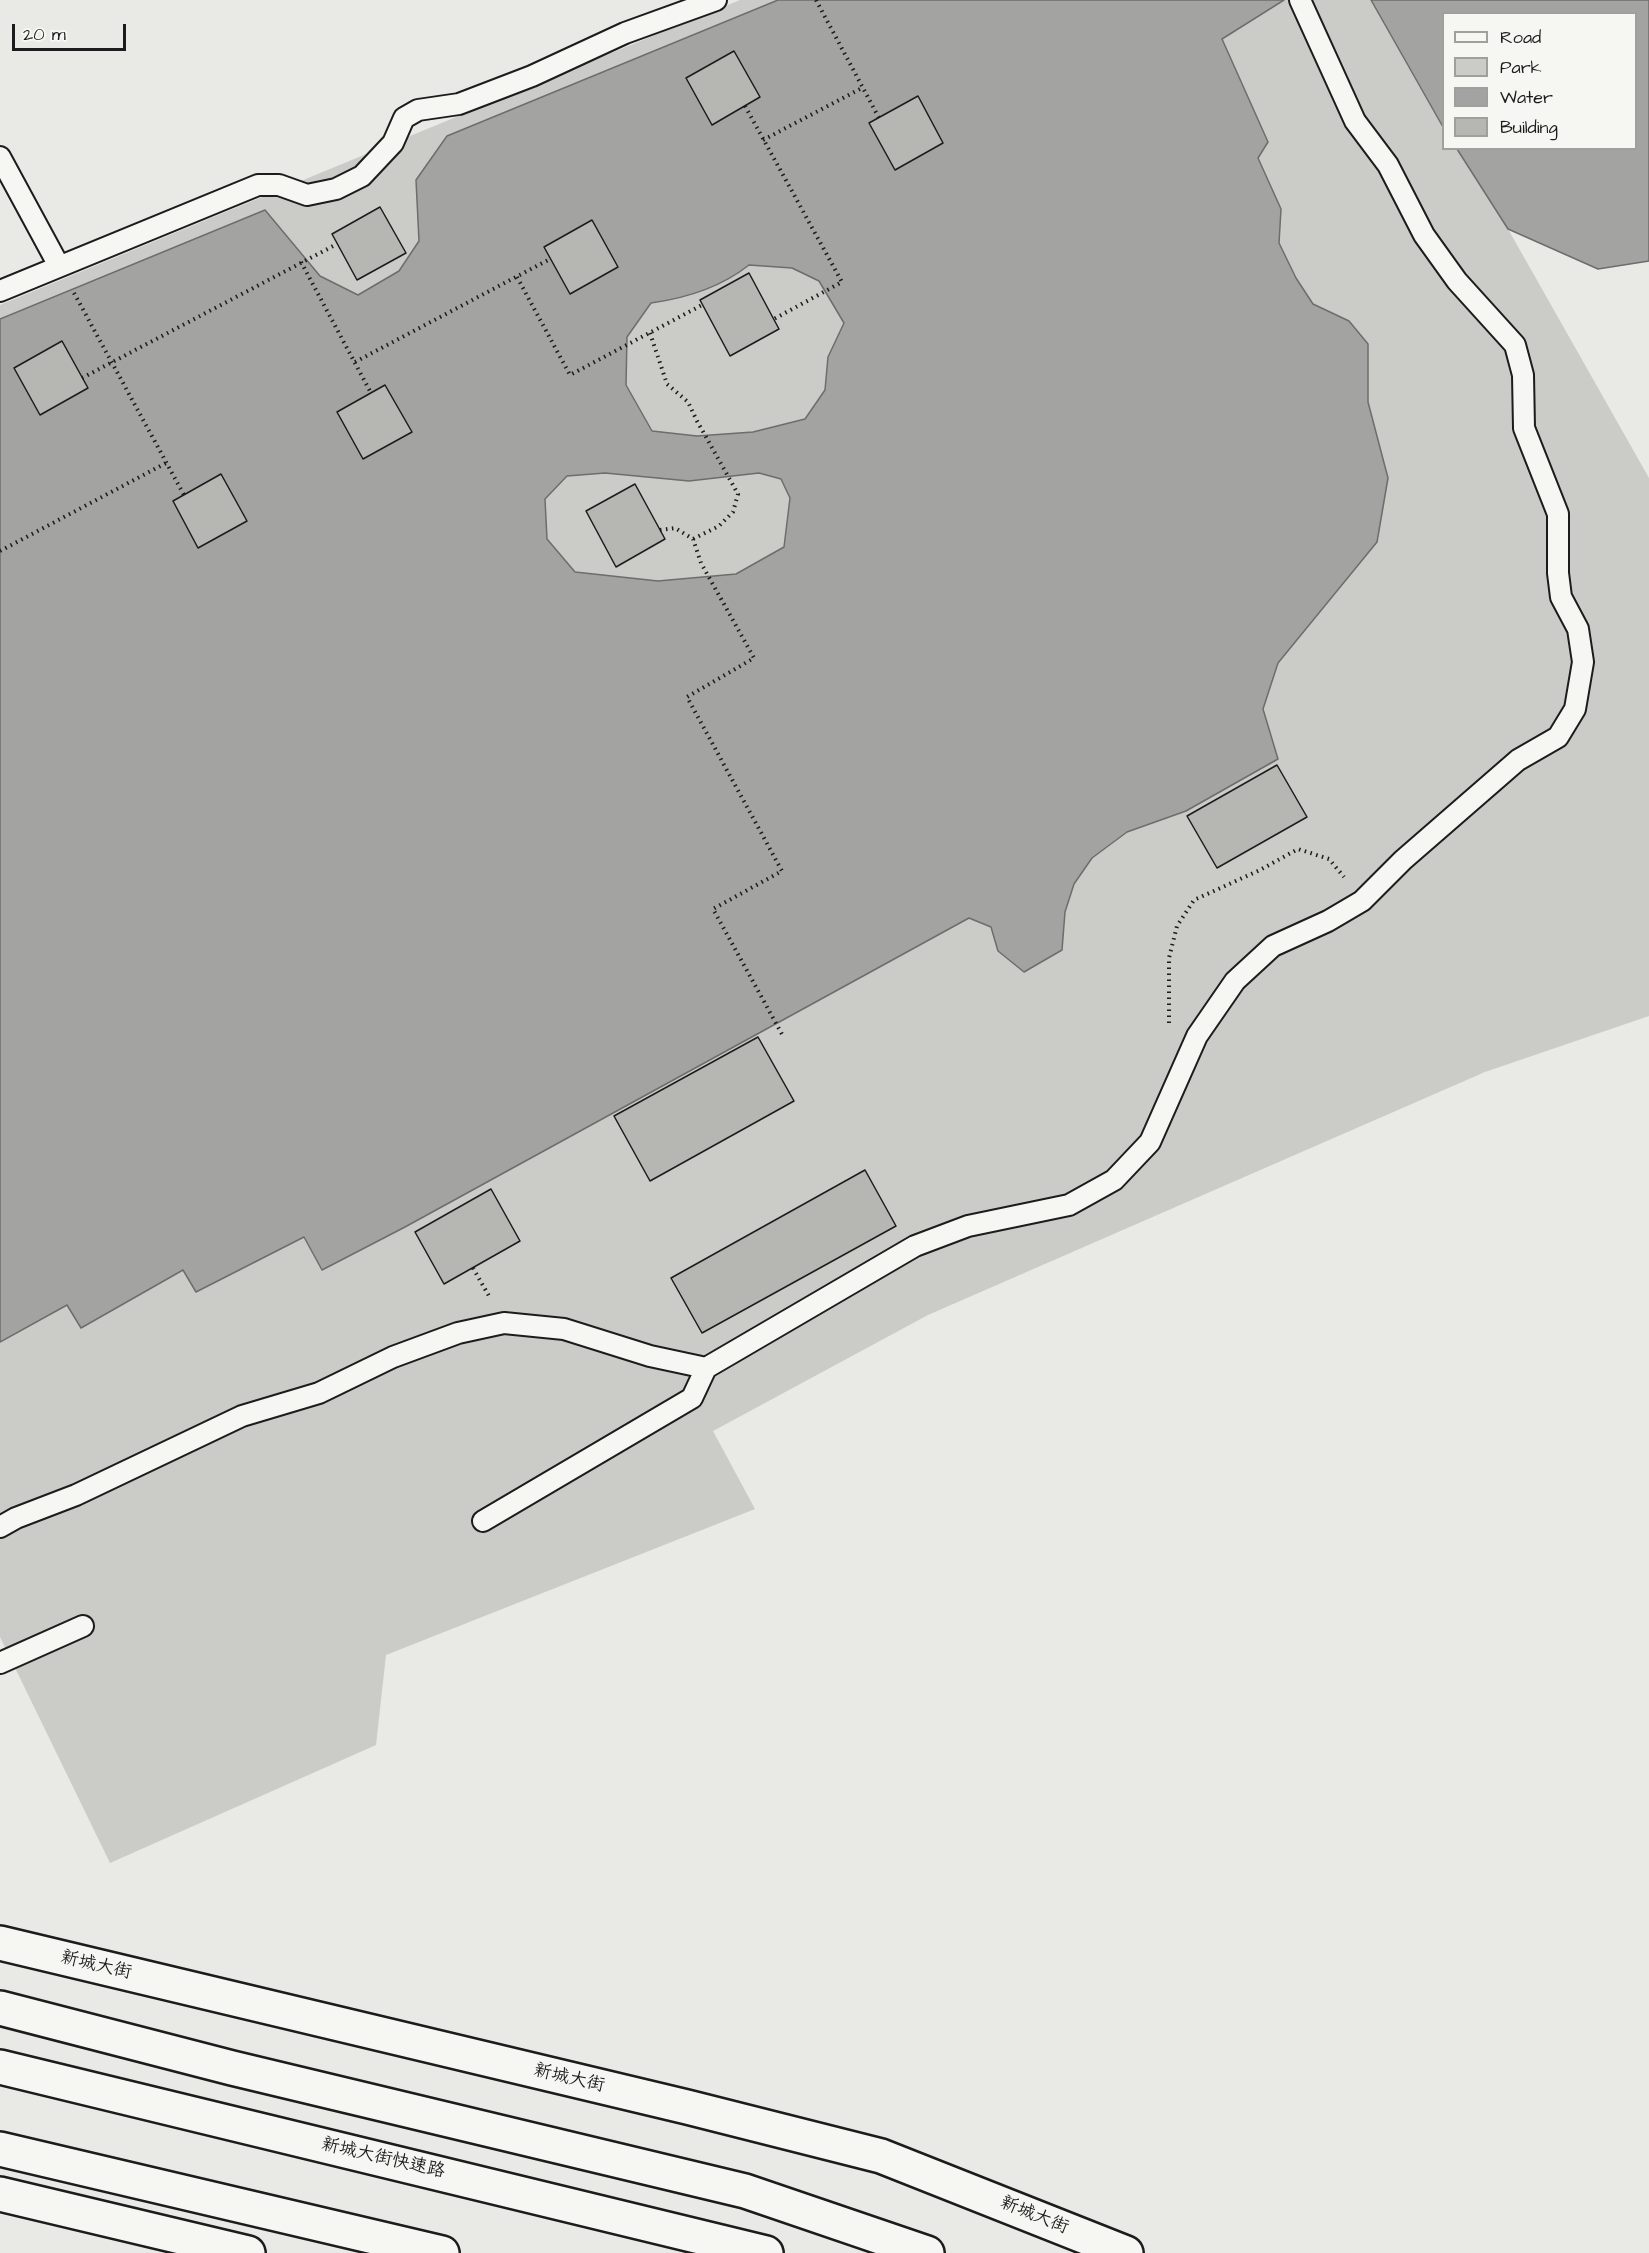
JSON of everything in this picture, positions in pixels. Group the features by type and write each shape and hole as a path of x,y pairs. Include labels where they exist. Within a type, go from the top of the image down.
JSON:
{"main road":[{"name":"新城大街","path":"0,1943 676,2104 881,2156 1126,2253"},
{"path":"0,2008 232,2068 745,2191 927,2253"},
{"name":"新城大街快速路","path":"0,2067 766,2253"},
{"path":"0,2149 441,2253"},
{"path":"0,2194 248,2253"}],"lane":[{"path":"0,291 258,185 279,185 307,195 336,189 362,176 393,143 404,118 418,111 459,104 532,76 625,33 716,0"},
{"path":"483,1521 692,1398 706,1368 915,1246 968,1226 1070,1205 1114,1180 1150,1142 1197,1036 1235,981 1273,946 1328,921 1362,901 1403,860 1502,773 1518,760 1557,737 1575,709 1583,663 1578,629 1561,597 1558,573 1558,514 1524,428 1523,375 1515,345 1457,281 1424,235 1388,165 1355,122 1302,4"},
{"path":"0,157 59,266"},
{"path":"0,1527 16,1518 76,1495 242,1416 319,1393 393,1357 458,1333 504,1323 564,1329 650,1356 706,1368"},
{"path":"0,1663 83,1626"}],"path":[{"path":"816,0 879,118"},
{"path":"763,140 862,88"},
{"path":"745,106 842,282 774,319"},
{"path":"82,378 337,244"},
{"path":"355,362 550,259"},
{"path":"301,262 371,393"},
{"path":"517,277 570,375 702,305"},
{"path":"72,289 184,495"},
{"path":"650,332 667,384 688,402 738,494 733,512 719,526 693,539"},
{"path":"0,551 166,463"},
{"path":"660,530 675,528 693,539 701,562 754,658 687,697 782,871 713,909 783,1036"},
{"path":"1168,1026 1169,958 1177,926 1194,900 1260,870 1298,849 1329,859 1362,901"}],"green space":[{"path":"740,0 1371,0 1442,125 1442,150 1458,150 1508,229 1649,478 1649,1016 1485,1072 928,1315 713,1431 755,1509 386,1655 376,1745 110,1863 0,1637 0,305"}],"water":[{"path":"778,0 1284,0 1222,39 1268,142 1258,158 1281,209 1279,243 1296,278 1313,304 1349,321 1368,344 1368,402 1388,478 1377,542 1278,663 1263,709 1278,759 1186,811 1127,832 1092,858 1074,884 1065,912 1062,950 1024,972 998,951 991,927 969,918 405,1227 322,1270 304,1237 196,1292 183,1270 81,1328 67,1305 0,1342 0,319 265,210 320,276 358,295 399,271 419,241 416,180 447,136","holes":["749,265 792,268 819,281 844,323 828,357 825,390 805,419 753,432 697,436 652,431 626,385 627,337 651,303 703,291 727,280","605,473 689,481 759,473 781,479 790,498 784,547 736,574 658,581 575,572 547,539 545,499 567,476"]},
{"path":"1371,0 1649,0 1649,261 1598,269 1508,229 1458,150 1637,150 1637,12 1442,12 1442,125"}],"building":[{"path":"734,51 760,97 712,125 686,78"},
{"path":"918,96 943,143 895,170 869,123"},
{"path":"380,207 406,253 357,280 332,234"},
{"path":"592,220 618,267 570,294 544,247"},
{"path":"749,273 779,329 730,356 700,300"},
{"path":"62,341 88,388 40,415 14,368"},
{"path":"385,385 412,432 363,459 337,412"},
{"path":"221,474 247,521 198,548 173,501"},
{"path":"635,484 665,539 616,567 586,511"},
{"path":"1277,765 1307,817 1217,868 1187,816"},
{"path":"758,1037 794,1101 650,1181 614,1116"},
{"path":"865,1170 896,1226 702,1333 671,1278"},
{"path":"491,1189 520,1241 444,1284 415,1232"}]}
